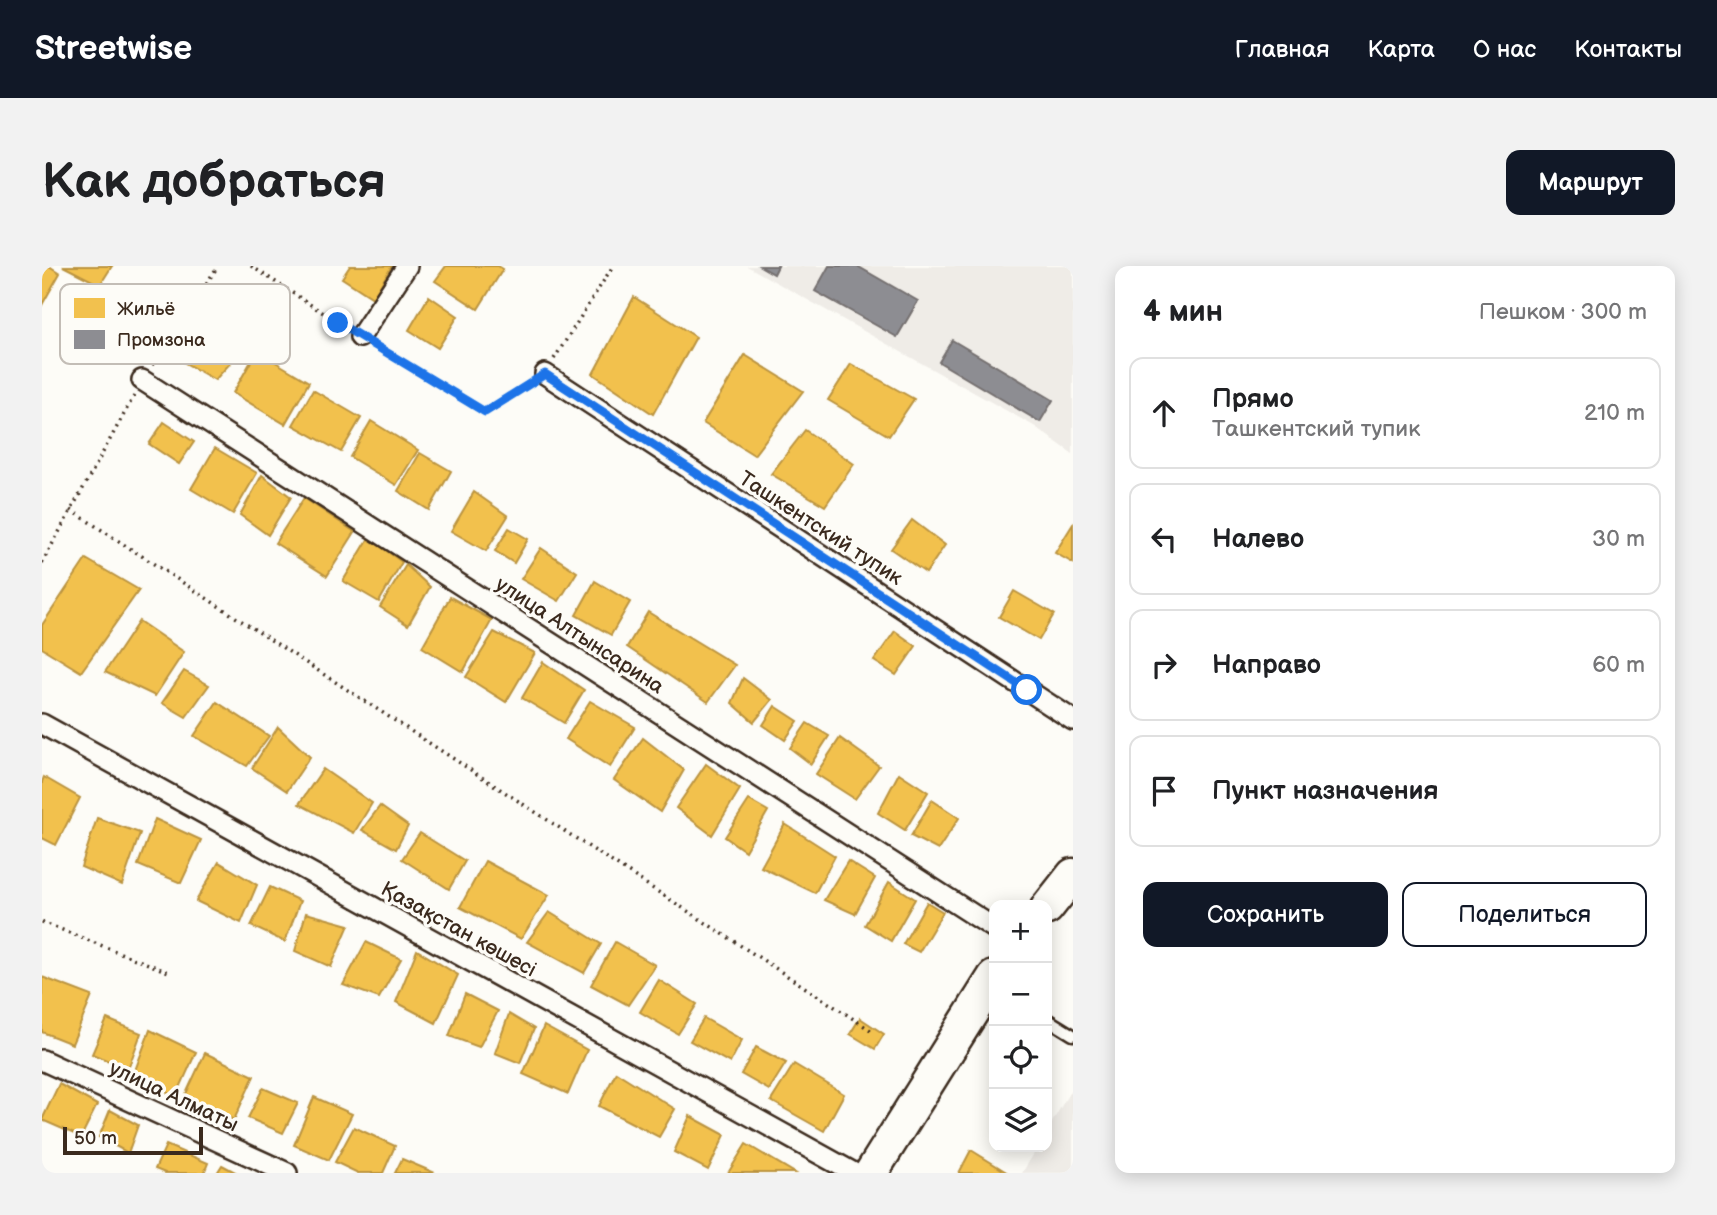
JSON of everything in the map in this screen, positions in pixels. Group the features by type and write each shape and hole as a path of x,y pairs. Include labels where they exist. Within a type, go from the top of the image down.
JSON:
{"main road":[{"path":"1052,902 1073,876"},
{"path":"871,1173 989,989"}],"street":[{"path":"360,337 407,266"},
{"name":"Ташкентский тупик","path":"545,374 1073,720"},
{"name":"улица Алтынсарина","path":"142,380 989,925"},
{"name":"Қазақстан көшесі","path":"42,724 854,1173"},
{"name":"улица Алматы","path":"42,1059 287,1173"}],"lane":[{"path":"1052,1022 1073,1035"}],"path":[{"path":"206,284 218,266"},
{"path":"251,266 279,284"},
{"path":"290,291 485,412 545,374 613,266"},
{"path":"42,563 153,364"},
{"path":"71,510 872,1031"},
{"path":"42,922 171,972"}],"shaded area":[{"path":"747,266 1073,266 1073,454 1034,426"},
{"path":"1073,1086 1073,1173 1022,1173 1035,1152 1052,1152 1052,1122"}],"building: Жильё":[{"path":"42,266 49,266 60,273 42,305"},
{"path":"63,266 112,266 98,284"},
{"path":"350,266 392,266 373,298 342,278"},
{"path":"446,266 498,266 503,269 478,309 435,281"},
{"path":"429,296 458,316 438,348 409,330"},
{"path":"634,297 696,337 653,414 593,374"},
{"path":"745,355 803,391 754,455 703,423"},
{"path":"187,364 229,364 215,380"},
{"path":"250,364 279,364 309,382 285,424 233,393"},
{"path":"851,364 914,399 889,436 828,400"},
{"path":"313,390 361,418 341,452 293,425"},
{"path":"371,421 418,450 396,485 350,457"},
{"path":"164,422 194,442 179,464 149,444"},
{"path":"805,430 854,464 825,506 771,474"},
{"path":"215,448 257,473 233,514 191,489"},
{"path":"420,453 451,471 429,510 398,491"},
{"path":"262,475 291,497 268,535 240,515"},
{"path":"474,492 508,516 486,551 451,531"},
{"path":"304,498 355,532 327,576 275,543"},
{"path":"912,520 945,545 926,573 891,549"},
{"path":"1073,524 1073,563 1055,553"},
{"path":"509,528 528,539 514,563 495,551"},
{"path":"369,538 402,562 379,602 343,581"},
{"path":"541,548 577,572 559,601 521,579"},
{"path":"86,559 139,590 81,672 42,648 42,625"},
{"path":"406,565 430,587 408,625 380,607"},
{"path":"595,581 630,602 611,635 576,615"},
{"path":"1014,591 1054,614 1039,640 999,617"},
{"path":"450,597 492,620 463,672 422,647"},
{"path":"648,612 735,665 708,702 627,647"},
{"path":"139,621 184,652 155,696 105,672"},
{"path":"895,631 916,646 896,675 874,661"},
{"path":"494,632 535,653 506,702 466,677"},
{"path":"543,662 584,690 564,723 522,698"},
{"path":"184,671 209,685 186,717 162,703"},
{"path":"743,678 772,700 754,722 732,703"},
{"path":"590,701 635,727 610,767 566,739"},
{"path":"217,702 269,736 247,766 194,736"},
{"path":"775,706 798,721 785,740 763,725"},
{"path":"807,723 829,736 811,764 790,748"},
{"path":"278,727 310,757 287,791 252,768"},
{"path":"643,738 684,770 660,812 614,780"},
{"path":"840,738 879,766 855,799 816,774"},
{"path":"706,764 740,789 712,835 676,808"},
{"path":"323,769 372,803 354,833 299,804"},
{"path":"899,773 928,792 905,830 878,813"},
{"path":"44,777 80,798 56,845 42,838"},
{"path":"749,800 768,811 745,851 725,837"},
{"path":"932,800 959,818 938,850 911,836"},
{"path":"380,806 408,826 396,849 362,830"},
{"path":"97,818 140,833 122,885 81,867"},
{"path":"155,819 201,840 181,883 138,865"},
{"path":"785,824 835,856 815,893 761,867"},
{"path":"420,833 465,861 449,889 402,859"},
{"path":"485,861 549,895 521,939 460,907"},
{"path":"848,861 875,878 855,914 824,900"},
{"path":"219,862 257,885 241,923 196,901"},
{"path":"889,882 915,899 891,941 865,925"},
{"path":"270,887 300,901 285,942 251,926"},
{"path":"927,902 943,912 919,952 903,944"},
{"path":"549,912 601,944 584,973 527,942"},
{"path":"306,913 349,925 331,967 295,951"},
{"path":"366,942 401,959 379,998 343,985"},
{"path":"615,942 655,965 628,1005 591,985"},
{"path":"417,950 458,975 436,1023 396,1002"},
{"path":"42,977 92,996 72,1044 42,1032"},
{"path":"659,980 697,1004 678,1034 640,1012"},
{"path":"465,994 498,1011 479,1047 449,1036"},
{"path":"509,1014 534,1029 520,1063 495,1053"},
{"path":"704,1018 742,1040 730,1063 690,1041"},
{"path":"860,1018 884,1034 875,1049 850,1034"},
{"path":"107,1019 141,1033 128,1069 92,1054"},
{"path":"544,1026 587,1050 568,1094 523,1074"},
{"path":"150,1030 196,1052 176,1097 133,1076"},
{"path":"756,1047 786,1063 769,1090 741,1074"},
{"path":"205,1053 254,1076 234,1120 184,1098"},
{"path":"794,1064 844,1094 824,1131 771,1101"},
{"path":"616,1072 675,1109 659,1137 599,1106"},
{"path":"59,1084 97,1105 81,1137 42,1120"},
{"path":"263,1088 298,1103 283,1133 248,1118"},
{"path":"314,1097 352,1114 329,1160 294,1145"},
{"path":"110,1110 138,1125 128,1153 99,1137"},
{"path":"690,1116 725,1135 708,1170 674,1152"},
{"path":"354,1127 395,1146 383,1173 358,1173 335,1162"},
{"path":"746,1144 795,1173 728,1173"},
{"path":"166,1145 208,1163 204,1173 165,1173 155,1169"},
{"path":"971,1150 1008,1173 959,1173"},
{"path":"402,1159 435,1173 395,1173"},
{"path":"222,1165 237,1173 217,1173"}],"building: Промзона":[{"path":"760,266 778,266 774,274"},
{"path":"829,266 857,266 918,301 897,337 815,291"},
{"path":"952,340 1053,400 1040,422 939,362"}],"route":[{"path":"338,323 485,412 545,374 1027,690"}]}
